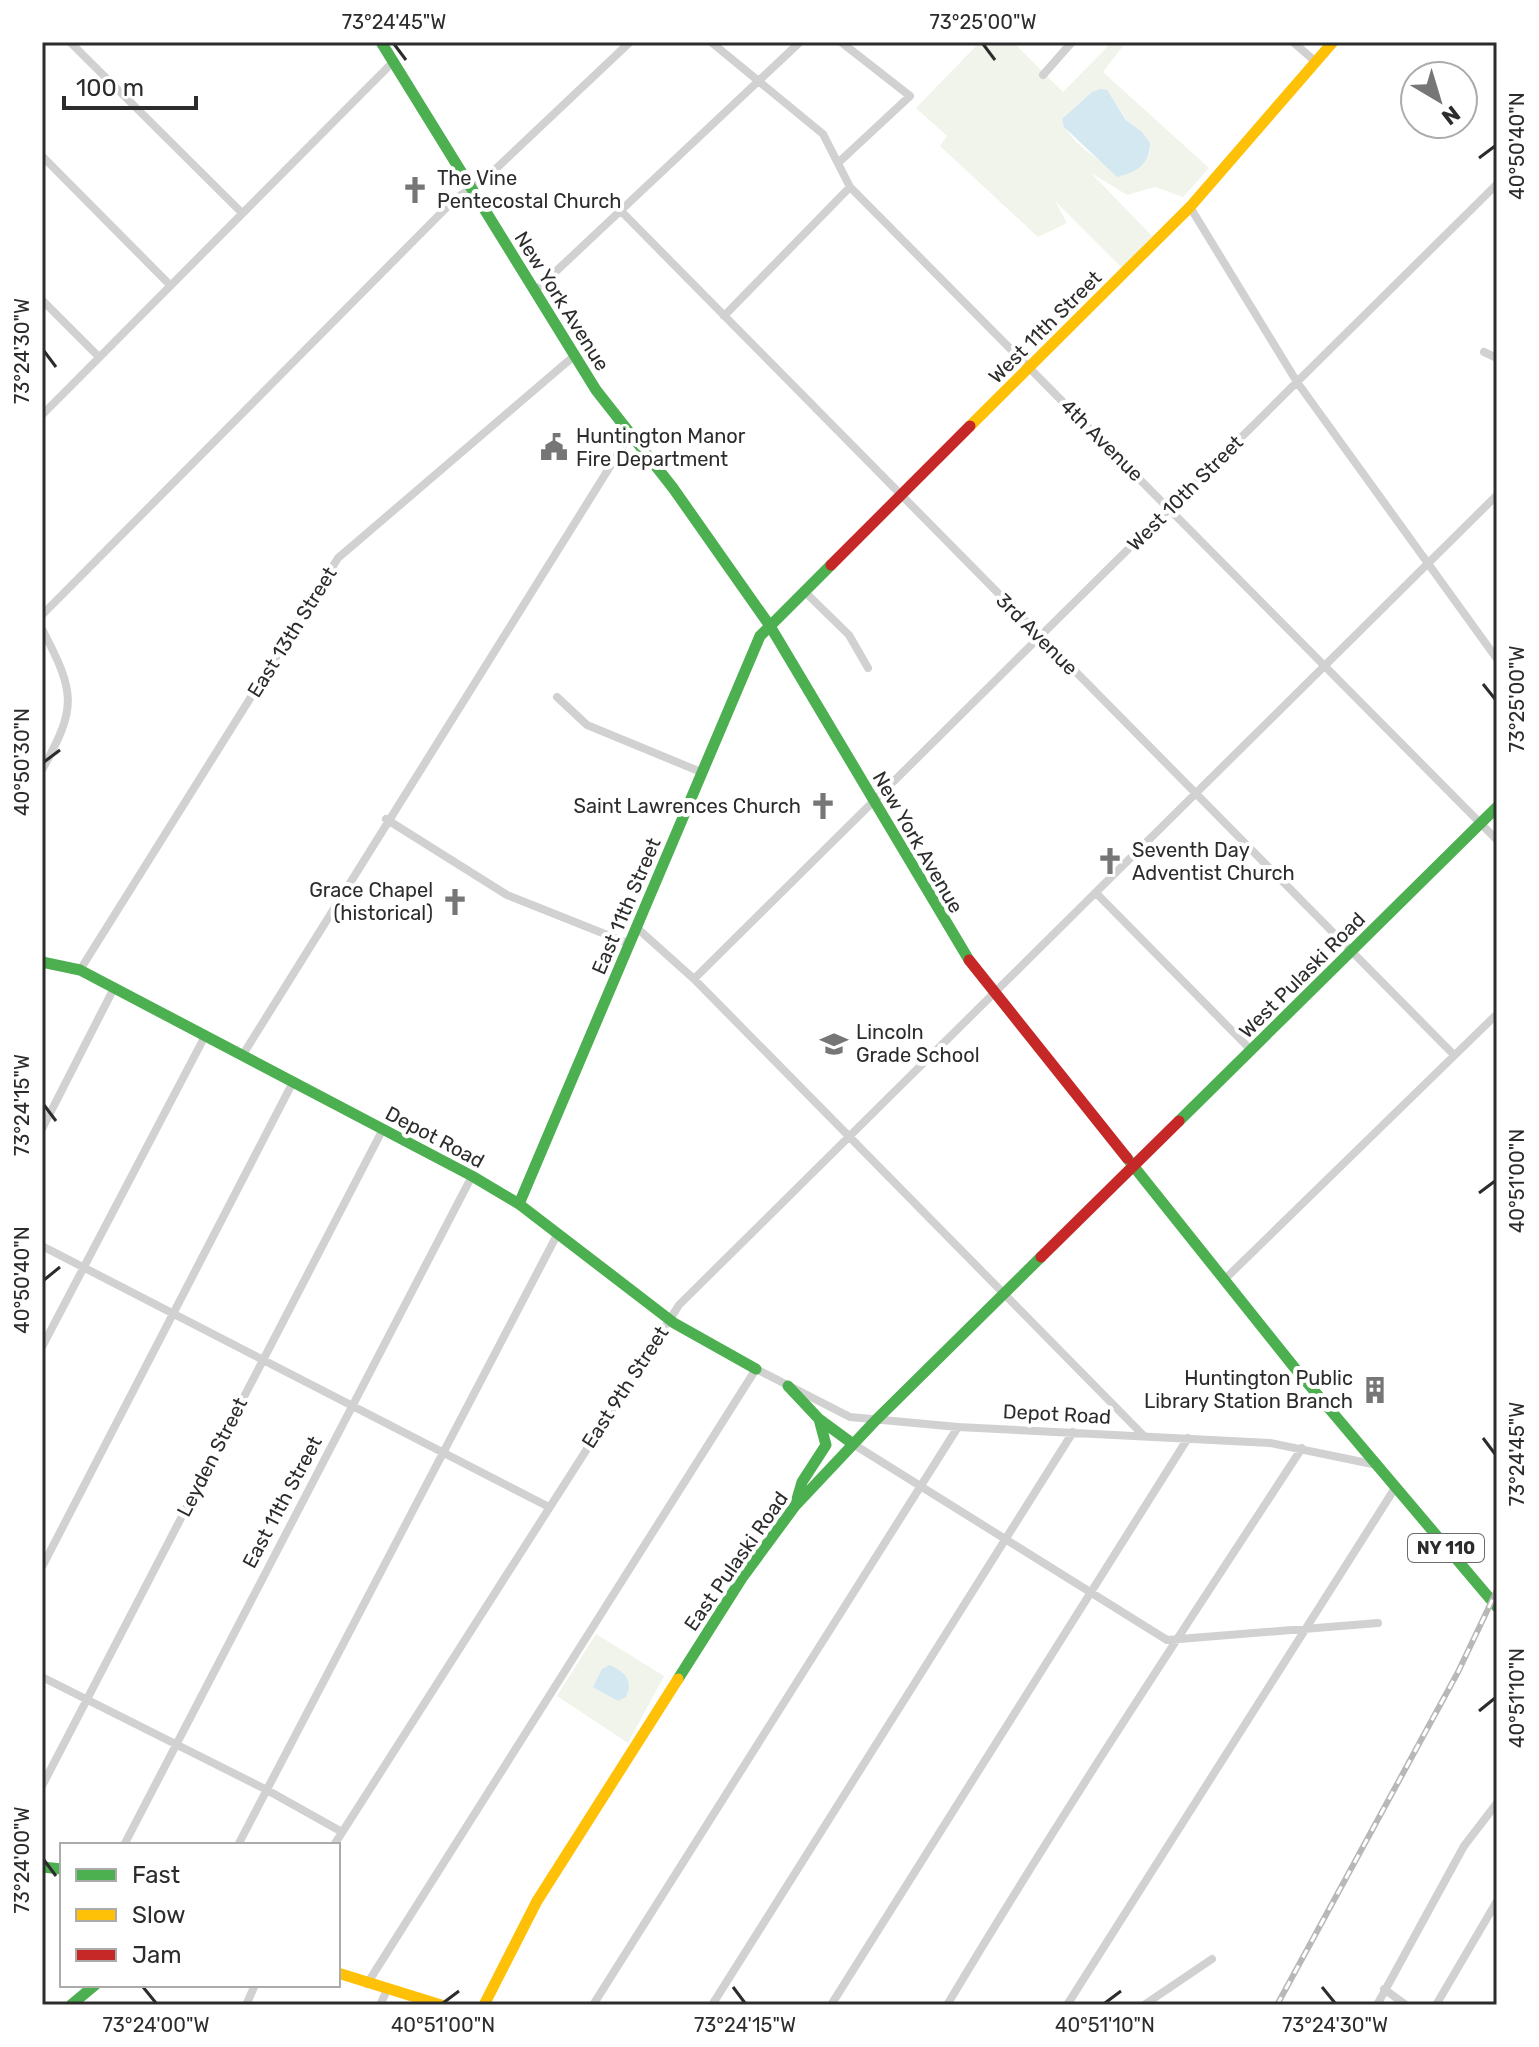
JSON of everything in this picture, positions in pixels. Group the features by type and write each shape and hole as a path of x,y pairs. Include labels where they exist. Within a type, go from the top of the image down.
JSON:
{"main road":[{"name":"New York Avenue","path":"381,42 574,356 770,626 958,946 1224,1280 1497,1607"},
{"name":"West 11th Street","path":"770,626 1190,207 1333,42"},
{"name":"East 11th Street","path":"519,1204 757,642 770,626"},
{"name":"West Pulaski Road","path":"1133,1167 1497,807"},
{"name":"Depot Road","path":"42,962 80,970 472,1176 519,1204 669,1319 756,1369"},
{"name":"East Pulaski Road","path":"484,2005 537,1901 733,1591 795,1506 876,1420 1133,1167"},
{"name":"Depot Road","path":"788,1386 819,1419 853,1444"},
{"path":"795,1506 795,1493 828,1445 828,1434 819,1419"},
{"path":"340,1974 441,2005"},
{"path":"71,2005 93,1987"}],"street":[{"path":"70,42 242,213"},
{"path":"42,615 423,231 630,42"},
{"name":"4th Avenue","path":"711,42 823,134 850,187 1497,840"},
{"path":"535,291 800,42"},
{"path":"838,163 910,96 841,42"},
{"path":"1043,75 1072,42"},
{"path":"1293,42 1316,62"},
{"path":"42,415 393,62"},
{"path":"42,156 170,285"},
{"name":"West 10th Street","path":"694,979 1497,184"},
{"path":"724,316 850,187"},
{"path":"1190,207 1297,382 1497,659"},
{"name":"3rd Avenue","path":"621,211 1454,1055"},
{"path":"42,300 99,357"},
{"path":"1484,352 1497,358"},
{"name":"East 13th Street","path":"80,970 338,558 574,356"},
{"path":"242,1056 386,819 631,433"},
{"name":"East 9th Street","path":"335,1843 669,1319 848,1135 1497,495"},
{"path":"806,593 849,635 868,668"},
{"path":"42,629 63,671 70,707 65,728 42,770"},
{"path":"557,697 587,725 701,772"},
{"path":"386,819 507,895 630,944"},
{"path":"1096,893 1251,1050"},
{"path":"637,928 694,979 1144,1436"},
{"path":"42,1129 114,988"},
{"path":"1224,1280 1497,1014"},
{"path":"42,1347 205,1036"},
{"path":"42,1567 293,1082"},
{"name":"Leyden Street","path":"42,1786 383,1129"},
{"name":"East 11th Street","path":"125,1843 472,1176"},
{"path":"239,1843 558,1233"},
{"path":"42,1246 549,1507"},
{"path":"367,1984 756,1369"},
{"name":"Depot Road","path":"756,1369 850,1417 958,1427 1188,1438 1302,1448 1377,1465"},
{"path":"593,2005 958,1427"},
{"path":"712,2005 1073,1432"},
{"path":"831,2005 1188,1438"},
{"path":"853,1444 1167,1640 1177,1642 1378,1623"},
{"path":"947,2005 1145,1687 1302,1448"},
{"path":"1067,2005 1395,1488"},
{"path":"42,1677 267,1790 342,1832"},
{"path":"1377,2005 1464,1846 1497,1803"},
{"path":"1436,2005 1497,1901"},
{"path":"1144,2005 1212,1959"},
{"path":"1384,1989 1406,2005"},
{"path":"380,2005 387,1990"}],"shaded area":[{"path":"980,42 1013,42 1063,92 1112,42 1126,42 1103,72 1209,168 1183,197 1155,187 1127,195 1091,173 1152,236 1122,268 1055,201 1067,223 1038,237 940,146 947,136 916,108","holes":["1092,92 1116,106 1149,146 1150,152 1142,164 1123,175 1078,144 1065,128 1062,119"]},
{"path":"596,1634 664,1676 628,1743 557,1696"}],"water":[{"path":"1107,90 1126,120 1142,132 1150,143 1145,162 1130,173 1117,177 1064,127 1062,119 1092,92"},
{"path":"610,1665 624,1674 628,1682 626,1697 618,1701 593,1687 602,1669"}],"railway":[{"path":"1277,2005 1458,1672 1497,1590"}],"traffic: fast":[{"path":"381,42 596,390 673,488 770,626 969,960"},
{"path":"519,1204 760,636 831,565"},
{"path":"1179,1121 1497,807"},
{"path":"42,962 80,970 472,1176 519,1204 674,1323 756,1369"},
{"path":"1127,1158 1294,1367 1497,1607"},
{"path":"678,1679 742,1578 795,1506 876,1420 1041,1257"},
{"path":"788,1386 819,1419 853,1444"},
{"path":"795,1506 802,1482 826,1445 819,1419"},
{"path":"42,1867 60,1869"},
{"path":"71,2005 93,1987"}],"traffic: slow":[{"path":"970,426 1190,207 1333,42"},
{"path":"484,2005 537,1901 678,1679"},
{"path":"340,1974 441,2005"}],"traffic: jam":[{"path":"831,565 970,426"},
{"path":"969,960 1127,1158"},
{"path":"1041,1257 1179,1121"}],"place":[{"name":"The Vine Pentecostal Church","path":"415,190"},
{"name":"Huntington Manor Fire Department","path":"554,447"},
{"name":"Saint Lawrences Church","path":"823,806"},
{"name":"Seventh Day Adventist Church","path":"1110,861"},
{"name":"Grace Chapel (historical)","path":"455,902"},
{"name":"Lincoln Grade School","path":"834,1044"},
{"name":"Huntington Public Library Station Branch","path":"1375,1390"}]}
